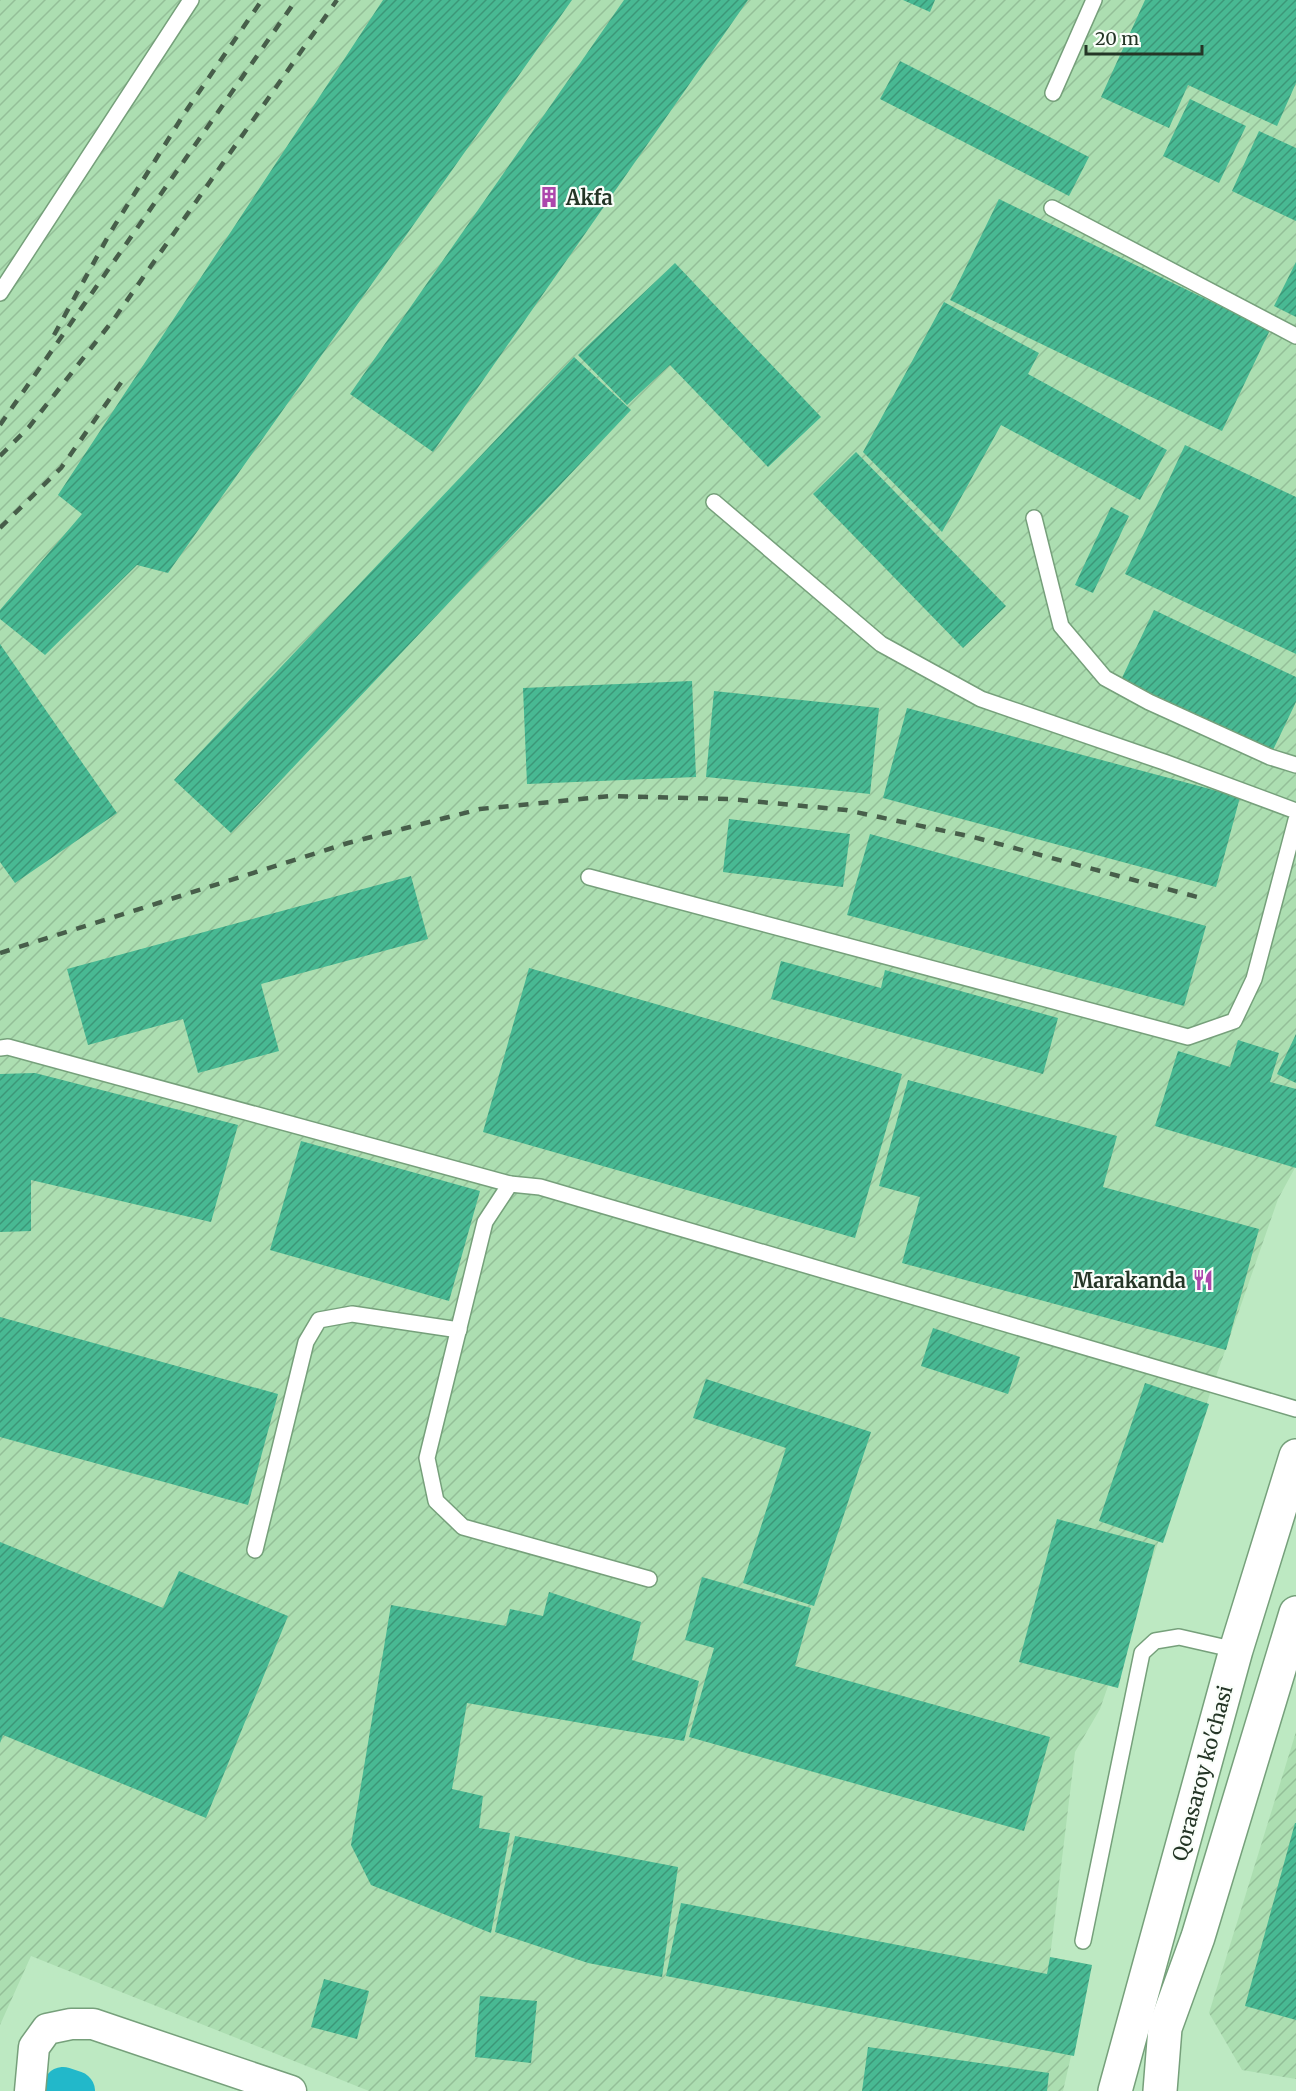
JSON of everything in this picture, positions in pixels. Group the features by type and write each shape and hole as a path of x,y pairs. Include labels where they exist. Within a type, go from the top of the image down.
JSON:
{"main road":[{"name":"Qorasaroy ko'chasi","path":"1118,2090 1236,1650 1296,1456"},
{"name":"Qorasaroy ko'chasi","path":"1160,2091 1165,2028 1287,1677 1296,1613"}],"street":[{"path":"30,2091 34,2047 47,2030 71,2024 93,2024 291,2091"}],"lane":[{"path":"0,293 191,0"},
{"path":"1053,93 1094,0"},
{"path":"1052,208 1296,336"},
{"path":"714,502 881,644 981,699 1164,762 1296,811"},
{"path":"1034,518 1060,626 1105,678 1149,702 1270,757 1296,765"},
{"path":"589,877 1188,1037 1234,1021 1254,979 1296,820"},
{"path":"0,1048 8,1047 510,1184 540,1187 1296,1409"},
{"path":"510,1184 485,1222 427,1458 436,1501 463,1527 649,1579"},
{"path":"255,1551 306,1342 319,1320 352,1314 459,1330"},
{"path":"1083,1941 1142,1653 1155,1641 1179,1637 1236,1650"}],"shaded area":[{"path":"0,0 1296,0 1296,1166 1278,1199 1100,1709 1075,1752 1050,1957 1092,1965 1063,2091 369,2091 31,1956 0,2025"},
{"path":"1296,1732 1296,2079 1242,2070 1209,2013"}],"building":[{"path":"383,0 572,0 168,573 137,565 45,655 0,619 0,610 82,514 58,495"},
{"name":"Akfa","path":"624,0 748,0 433,452 350,394"},
{"path":"903,0 935,0 930,12"},
{"path":"1145,0 1296,0 1296,83 1277,126 1188,85 1169,128 1101,97"},
{"path":"900,61 1089,157 1069,196 880,99"},
{"path":"1190,99 1246,126 1219,183 1163,156"},
{"path":"1259,131 1296,148 1296,221 1232,191"},
{"path":"999,199 1270,330 1222,431 950,300"},
{"path":"1296,262 1296,317 1274,306"},
{"path":"675,263 821,417 768,467 670,365 627,405 578,355"},
{"path":"944,302 1039,353 1028,374 1167,450 1140,500 1001,425 942,532 863,452"},
{"path":"574,357 631,410 231,833 174,780"},
{"path":"1185,445 1296,497 1296,654 1125,574"},
{"path":"856,452 1006,606 963,648 813,494"},
{"path":"1111,507 1129,516 1093,593 1075,585"},
{"path":"1154,610 1296,677 1296,702 1273,750 1121,680"},
{"path":"0,644 117,813 15,883 0,862"},
{"path":"692,681 696,777 527,784 523,688"},
{"path":"714,691 879,708 870,794 706,777"},
{"path":"907,708 1240,797 1216,887 883,798"},
{"path":"729,819 850,834 843,887 723,872"},
{"path":"870,834 1206,926 1184,1006 847,915"},
{"path":"411,876 428,939 261,984 279,1051 198,1073 183,1019 88,1045 67,969"},
{"path":"781,961 881,988 885,970 1058,1018 1043,1074 771,999"},
{"path":"529,968 902,1074 855,1238 483,1132"},
{"path":"1296,1034 1296,1083 1277,1074"},
{"path":"1238,1040 1279,1053 1270,1082 1296,1089 1296,1168 1155,1126 1178,1051 1230,1067"},
{"path":"35,1073 238,1125 211,1222 31,1180 31,1231 0,1232 0,1074"},
{"path":"908,1080 1117,1136 1103,1187 1259,1229 1226,1350 902,1263 920,1197 879,1186"},
{"path":"301,1141 480,1191 449,1301 270,1250"},
{"path":"0,1317 278,1394 248,1505 0,1437"},
{"path":"933,1328 1020,1357 1008,1394 921,1366"},
{"path":"706,1379 871,1432 814,1606 743,1583 786,1448 693,1418"},
{"path":"1145,1383 1209,1404 1163,1543 1099,1521"},
{"path":"1057,1519 1155,1545 1118,1688 1019,1662"},
{"path":"0,1542 163,1608 179,1571 288,1616 206,1818 3,1735 0,1743"},
{"path":"702,1577 811,1608 795,1666 1050,1737 1024,1831 689,1737 714,1648 685,1640"},
{"path":"549,1592 641,1622 632,1660 699,1681 684,1741 467,1703 452,1789 483,1796 479,1828 510,1833 491,1933 371,1885 351,1845 391,1605 506,1626 510,1609 543,1616"},
{"path":"1296,1823 1296,2020 1245,2006"},
{"path":"515,1836 678,1867 662,1977 588,1963 495,1932"},
{"path":"681,1903 1047,1974 1050,1957 1092,1965 1074,2056 666,1976"},
{"path":"324,1979 369,1991 357,2039 311,2027"},
{"path":"480,1996 537,2001 531,2063 475,2057"},
{"path":"868,2047 1049,2073 1047,2091 862,2091"}],"waterway":[{"path":"63,2087 75,2091"}],"railway":[{"path":"54,335 110,233 184,114 262,0"},
{"path":"0,425 296,0"},
{"path":"0,456 29,427 114,319 337,0"},
{"path":"0,528 61,468 125,377"},
{"path":"0,953 348,843 480,809 610,796 729,799 846,810 973,837 1201,898"}],"place":[{"name":"Akfa","path":"549,197"},
{"name":"Marakanda","path":"1203,1280"}]}
